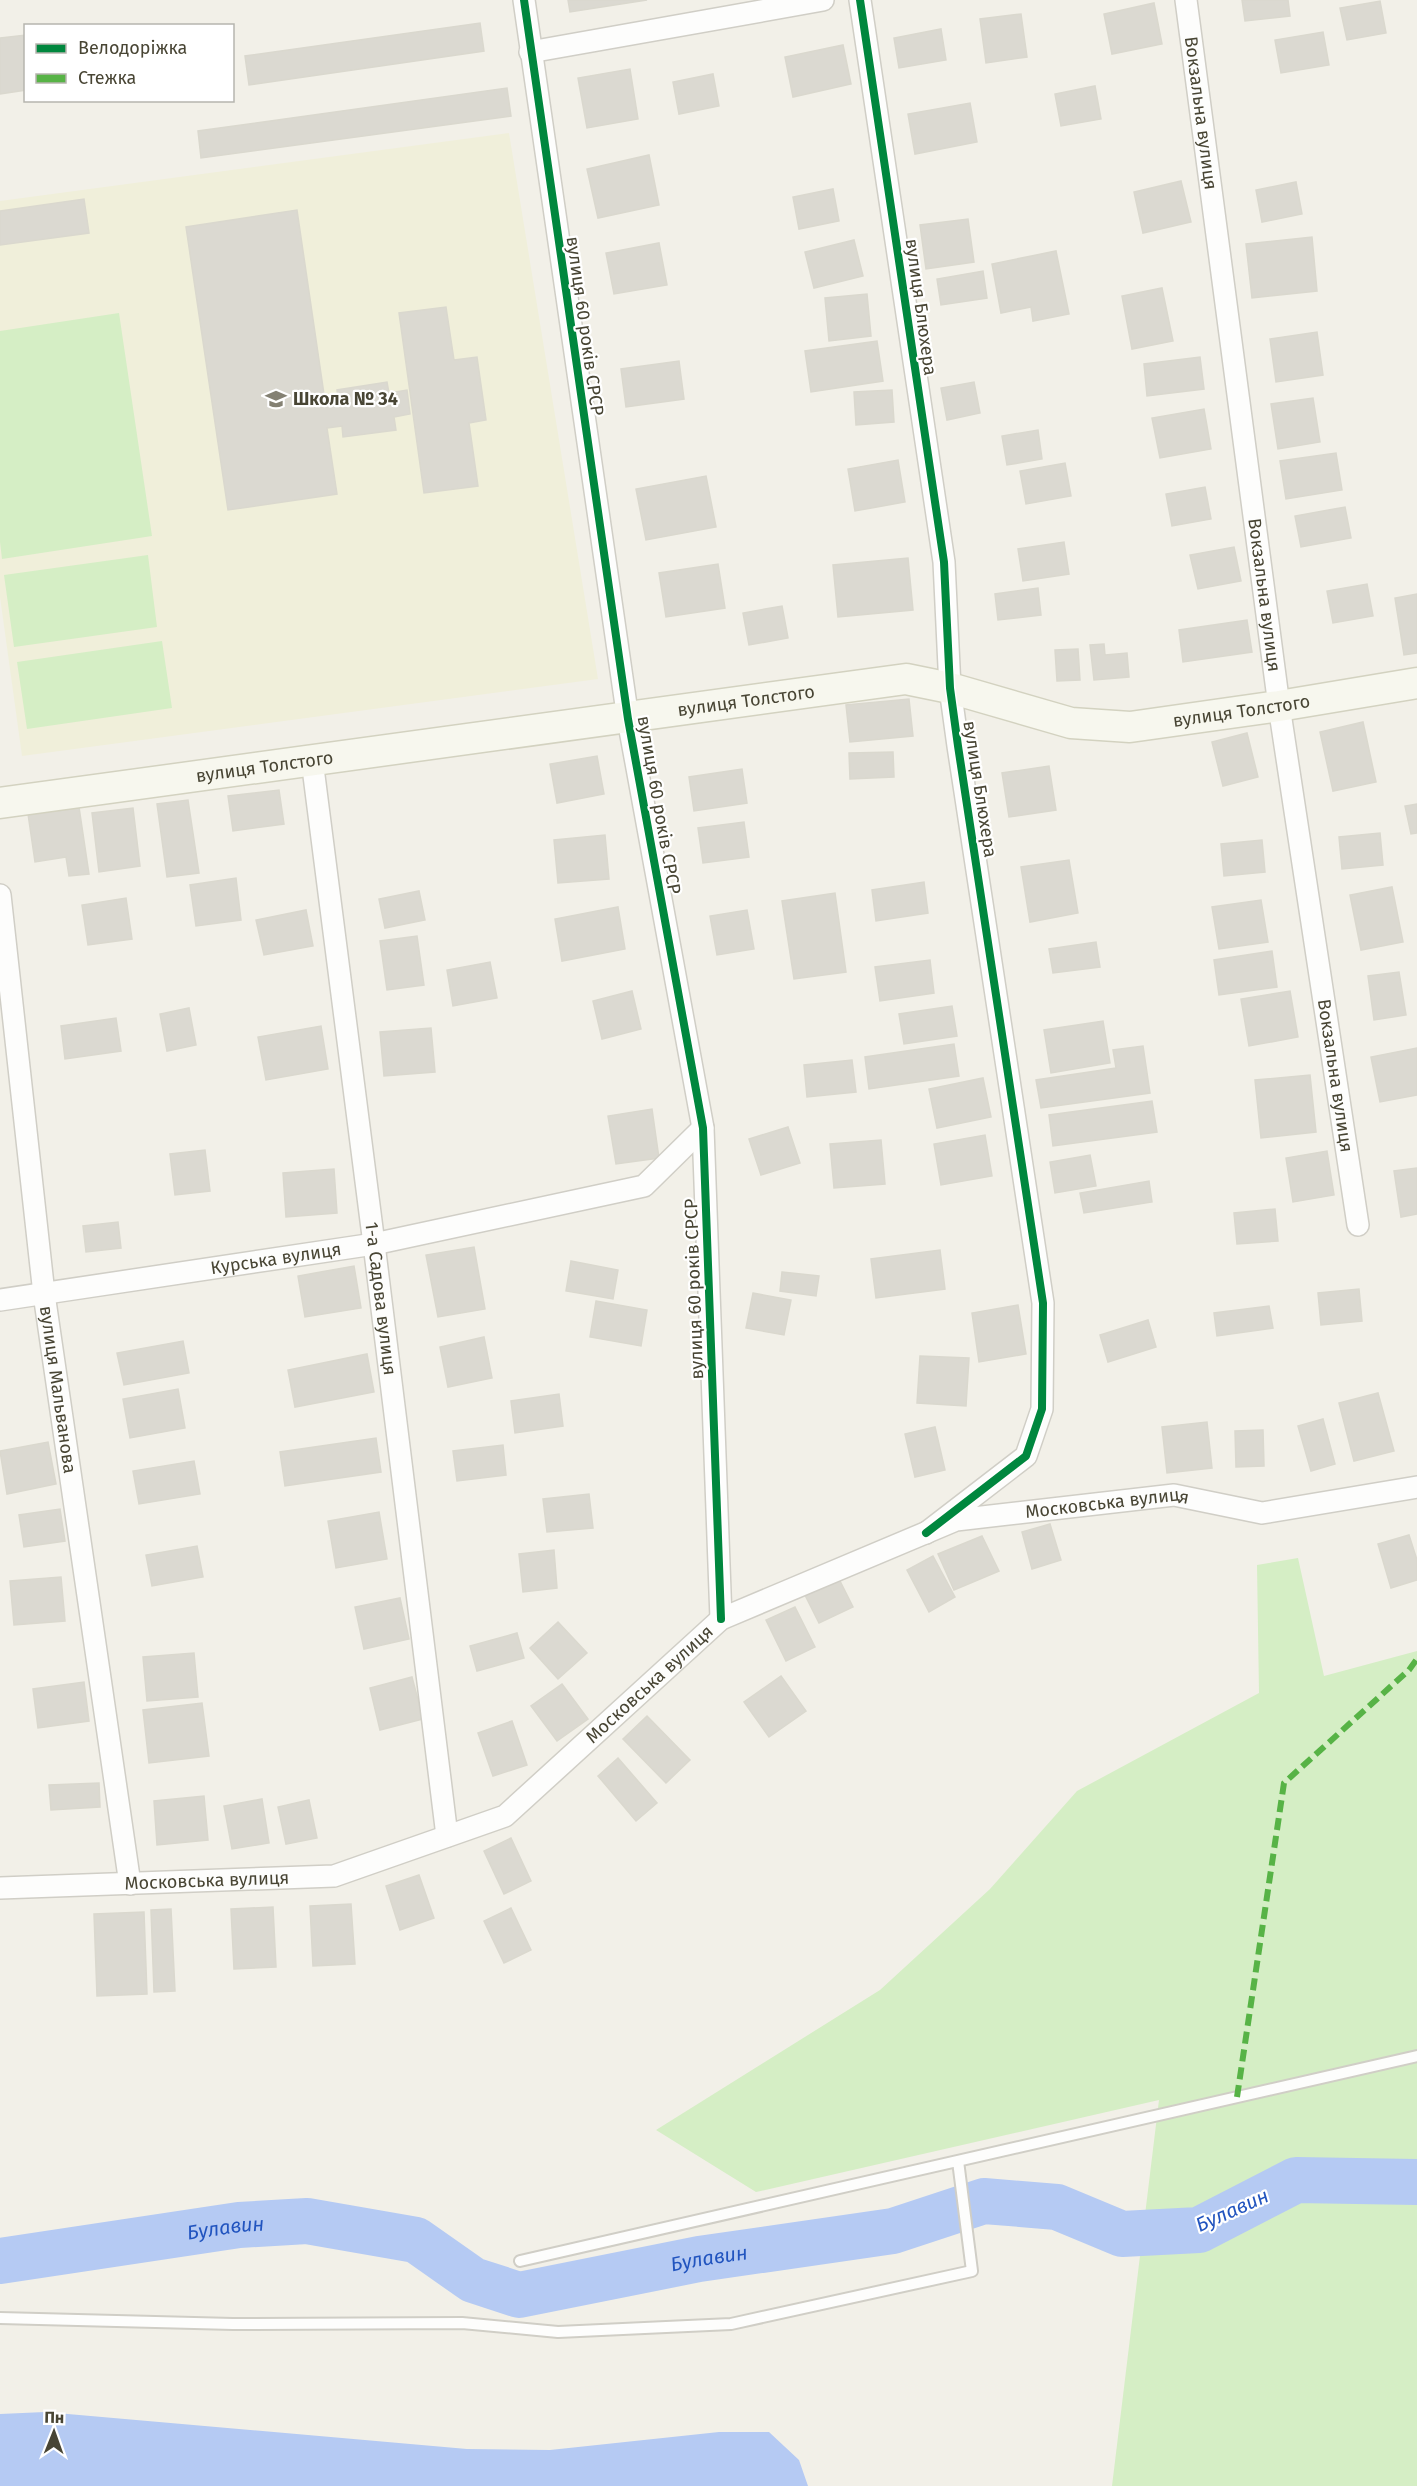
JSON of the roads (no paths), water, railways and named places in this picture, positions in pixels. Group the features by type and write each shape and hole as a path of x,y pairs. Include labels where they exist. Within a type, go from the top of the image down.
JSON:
{"street":[{"name":"вулиця 60 років СРСР","path":"524,0 628,719 703,1128 721,1619"},
{"path":"530,52 823,0"},
{"name":"вулиця Блюхера","path":"860,0 944,562 950,688 1043,1303 1042,1409 1026,1456 926,1533"},
{"name":"Вокзальна вулиця","path":"1186,0 1279,706 1358,1225"},
{"name":"вулиця Толстого","path":"0,803 628,719 906,679 950,688 1071,723 1130,727 1279,706 1417,683"},
{"name":"1-а Садова вулиця","path":"312,760 447,1836"},
{"name":"вулиця Мальванова","path":"0,895 44,1294 130,1884"},
{"name":"Курська вулиця","path":"0,1300 374,1244 644,1185 703,1128"},
{"name":"Московська вулиця","path":"0,1888 334,1876 505,1816 721,1619 956,1520 1174,1495 1262,1514 1417,1487"}],"lane":[{"path":"520,2261 1417,2056"},
{"path":"0,2318 233,2324 462,2323 558,2332 731,2324 972,2271 958,2161"}],"water":[{"path":"45,2412 467,2449 550,2450 719,2432 769,2432 799,2460 808,2486 0,2486 0,2414"}],"waterway":[{"name":"Булавин","path":"0,2261 239,2225 307,2221 416,2240 473,2280 519,2295 699,2259 893,2231 984,2201 1057,2207 1122,2234 1199,2230 1296,2180 1417,2182"}],"place":[{"name":"Школа № 34","path":"276,399"}]}
